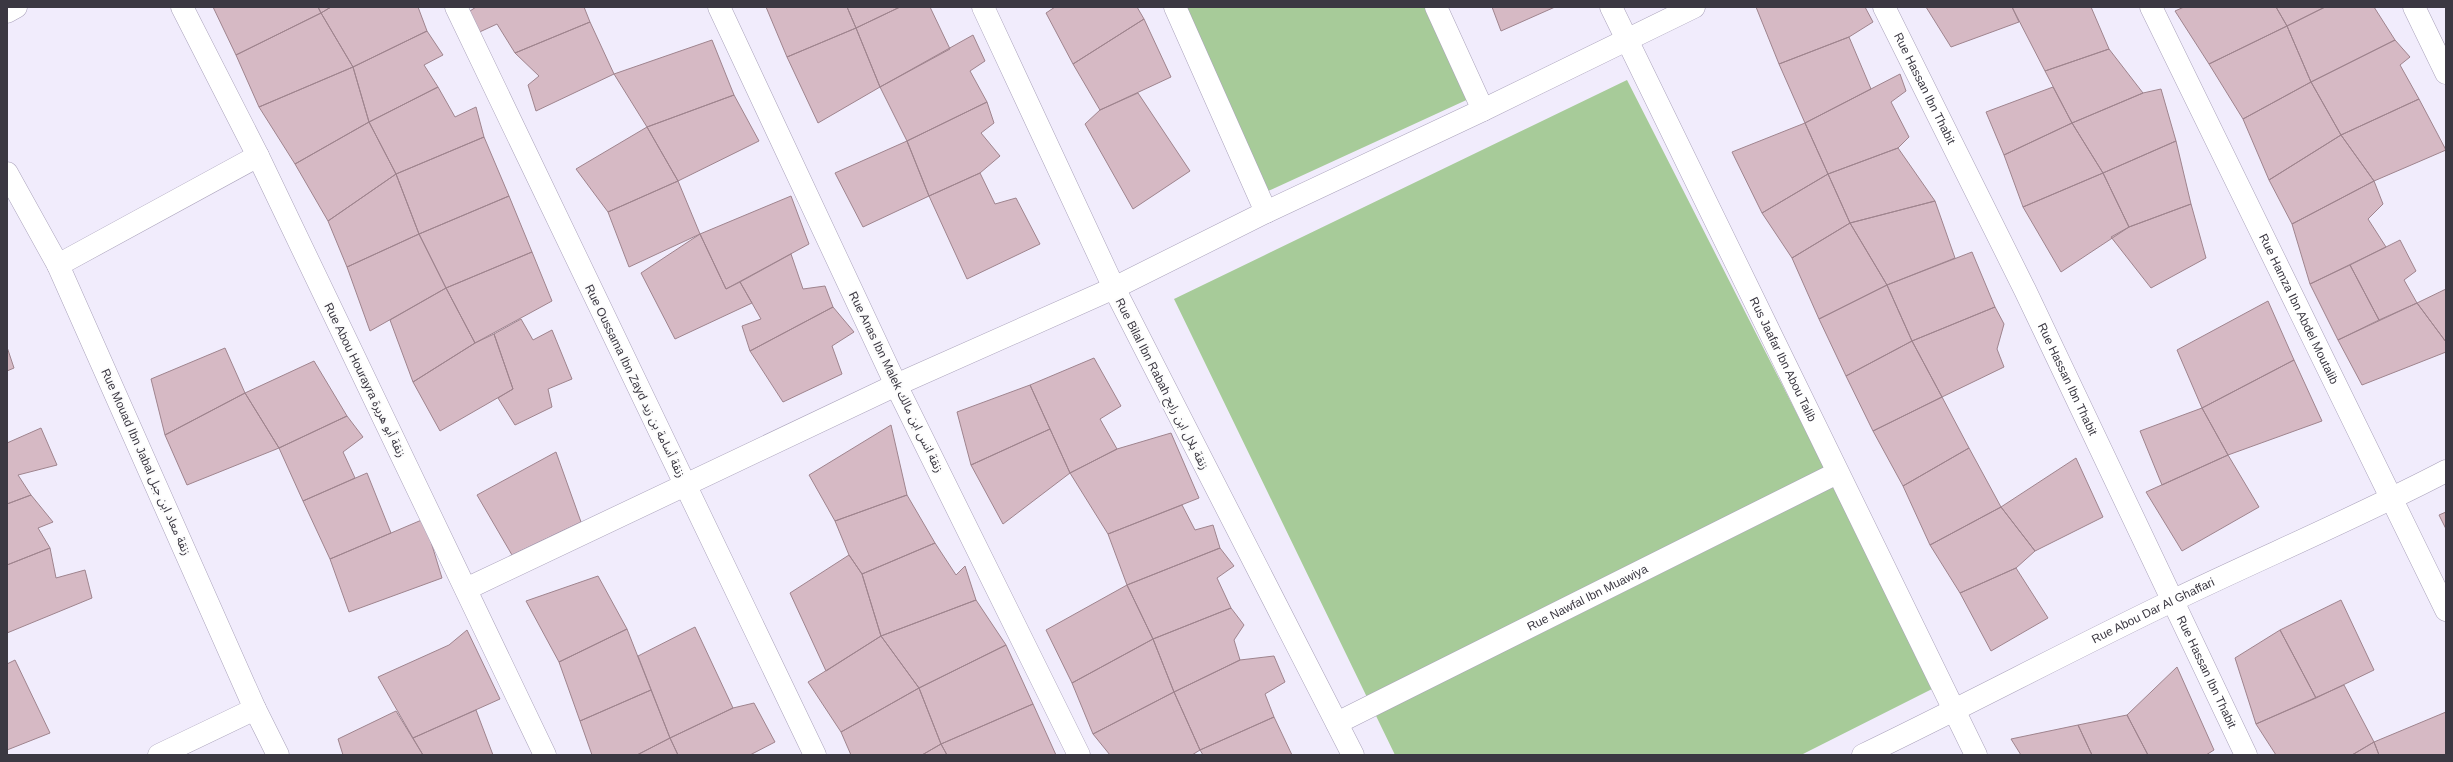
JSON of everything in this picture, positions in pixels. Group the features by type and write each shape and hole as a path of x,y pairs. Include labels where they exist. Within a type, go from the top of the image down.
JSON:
{"street":[{"path":"7,12 16,7"},
{"name":"Rue Abou Hourayra زنقة أبو هريرة","path":"182,7 258,156 545,755"},
{"name":"Rue Oussama Ibn Zayd زنقة أسامة بن زيد","path":"456,7 815,755"},
{"name":"Rue Anas Ibn Malek زنقة انس ابن مالك","path":"719,7 896,385 1079,755"},
{"name":"Rue Bilal Ibn Rabah زنقة بلال ابن رابح","path":"983,7 1114,288 1352,755"},
{"path":"1175,7 1266,212"},
{"path":"1436,7 1483,110"},
{"name":"Rus Jaafar Ibn Abou Talib","path":"1611,7 1837,473 1976,755"},
{"path":"466,589 896,385 1114,288 1266,212 1483,110 1694,7"},
{"name":"Rue Hassan Ibn Thabit","path":"1884,7 2025,290 2246,755"},
{"name":"Rue Hamza Ibn Abdel Moutalib","path":"2151,7 2446,610"},
{"path":"2414,7 2446,73"},
{"path":"58,265 258,156"},
{"name":"Rue Mouad Ibn Jabal زنقة معاد ابن جبل","path":"7,173 58,265 255,709 278,755"},
{"name":"Rue Abou Dar Al Ghaffari","path":"1863,755 1955,711 2172,601 2392,499 2446,471"},
{"name":"Rue Nawfal Ibn Muawiya","path":"1337,723 1837,473"},
{"path":"160,755 255,709"}],"green space":[{"path":"1180,7 1431,7 1473,97 1266,192"},
{"path":"1627,80 1936,687 1801,755 1395,755 1174,299"}],"building":[{"path":"213,7 318,7 321,13 236,55"},
{"path":"318,7 331,7 321,13"},
{"path":"331,7 418,7 427,31 353,67 321,13"},
{"path":"476,7 584,7 590,22 515,53 497,24 473,35 467,13"},
{"path":"766,7 847,7 856,28 787,57"},
{"path":"847,7 900,7 856,28"},
{"path":"900,7 930,7 950,49 880,87 856,28"},
{"path":"1055,7 1137,7 1144,19 1073,64 1046,13"},
{"path":"1492,7 1555,7 1501,31"},
{"path":"1756,7 1865,7 1873,22 1849,37 1779,64"},
{"path":"1926,7 2012,7 2019,22 1951,47"},
{"path":"2012,7 2091,7 2109,49 2045,71"},
{"path":"2184,7 2276,7 2287,26 2209,64 2175,11"},
{"path":"2276,7 2325,7 2287,26"},
{"path":"2325,7 2374,7 2395,40 2311,82 2287,26"},
{"path":"321,13 353,67 259,107 236,55"},
{"path":"1144,19 1171,77 1100,110 1073,64"},
{"path":"590,22 614,74 536,111 528,85 539,76 515,53"},
{"path":"2287,26 2311,82 2243,119 2209,64"},
{"path":"856,28 880,87 818,123 787,57"},
{"path":"427,31 443,55 424,65 438,87 369,122 353,67"},
{"path":"973,35 985,61 970,71 987,102 907,141 880,87"},
{"path":"1849,37 1871,89 1805,123 1779,64"},
{"path":"712,40 734,95 647,127 614,74"},
{"path":"2395,40 2410,57 2400,65 2419,99 2341,135 2311,82"},
{"path":"2109,49 2143,93 2072,123 2045,71"},
{"path":"353,67 369,122 295,164 259,107"},
{"path":"1900,74 1906,91 1891,102 1909,137 1898,148 1828,174 1805,123"},
{"path":"2311,82 2341,135 2269,180 2243,119"},
{"path":"438,87 455,117 476,107 484,137 396,174 369,122"},
{"path":"2053,87 2072,123 2004,155 1986,112"},
{"path":"2161,89 2176,141 2103,173 2072,123 2143,93"},
{"path":"1138,93 1190,171 1133,209 1085,124 1100,110"},
{"path":"734,95 759,141 678,181 647,127"},
{"path":"2419,99 2446,150 2374,181 2341,135"},
{"path":"987,102 994,123 981,133 1000,156 980,173 929,196 907,141"},
{"path":"369,122 396,174 328,221 295,164"},
{"path":"1805,123 1828,174 1762,213 1732,152"},
{"path":"2072,123 2103,173 2023,207 2004,155"},
{"path":"647,127 678,181 608,212 576,169"},
{"path":"2341,135 2374,181 2292,224 2269,180"},
{"path":"484,137 509,196 419,234 396,174"},
{"path":"907,141 929,196 863,227 835,173"},
{"path":"2176,141 2191,204 2129,227 2103,173"},
{"path":"1898,148 1935,201 1850,223 1828,174"},
{"path":"980,173 995,204 1016,198 1040,244 967,279 929,196"},
{"path":"2103,173 2129,227 2061,272 2023,207"},
{"path":"396,174 419,234 347,267 328,221"},
{"path":"1828,174 1850,223 1792,258 1762,213"},
{"path":"678,181 700,234 629,267 608,212"},
{"path":"2374,181 2383,204 2368,219 2386,247 2310,284 2292,224"},
{"path":"509,196 532,252 446,288 419,234"},
{"path":"791,196 809,244 726,289 700,234"},
{"path":"1935,201 1955,258 1887,285 1850,223"},
{"path":"2191,204 2206,258 2151,288 2111,237 2129,227"},
{"path":"1850,223 1887,285 1819,319 1792,258"},
{"path":"419,234 446,288 370,331 347,267"},
{"path":"700,234 726,289 740,282 752,303 675,339 641,273"},
{"path":"2400,240 2416,271 2404,280 2417,303 2379,320 2350,265"},
{"path":"532,252 552,301 475,343 446,288"},
{"path":"1972,252 1995,307 1912,341 1887,285"},
{"path":"791,254 803,289 825,286 833,307 750,351 742,326 761,319 740,282"},
{"path":"2350,265 2379,320 2338,340 2310,284"},
{"path":"1887,285 1912,341 1846,376 1819,319"},
{"path":"446,288 475,343 413,382 390,320"},
{"path":"2446,289 2446,342 2417,303"},
{"path":"2268,301 2294,360 2202,408 2177,350"},
{"path":"2417,303 2446,342 2446,352 2362,385 2338,340"},
{"path":"833,307 854,332 832,346 842,374 783,402 750,351"},
{"path":"1995,307 2004,324 1997,349 2004,367 1942,397 1912,341"},
{"path":"521,319 533,340 552,330 572,379 548,389 552,407 515,425 498,398 513,389 494,334"},
{"path":"494,334 513,389 440,431 413,382 475,343"},
{"path":"1912,341 1942,397 1873,431 1846,376"},
{"path":"7,347 14,368 7,371"},
{"path":"225,348 245,393 165,435 151,379"},
{"path":"1094,358 1121,406 1100,419 1117,449 1070,473 1030,385"},
{"path":"2294,360 2322,421 2228,455 2202,408"},
{"path":"314,361 347,416 279,448 245,393"},
{"path":"1030,385 1050,429 971,465 957,412"},
{"path":"245,393 279,448 187,485 165,435"},
{"path":"1942,397 1969,448 1903,486 1873,431"},
{"path":"2202,408 2228,455 2162,485 2140,431"},
{"path":"347,416 363,437 343,452 355,478 303,501 279,448"},
{"path":"891,425 907,495 835,521 809,475"},
{"path":"41,428 57,465 18,475 31,495 7,504 7,443"},
{"path":"1050,429 1070,473 1003,524 971,465"},
{"path":"1171,433 1199,498 1108,534 1070,473 1117,449"},
{"path":"1969,448 2001,507 1930,545 1903,486"},
{"path":"556,452 581,522 512,555 477,495"},
{"path":"2228,455 2259,507 2182,551 2146,492"},
{"path":"2076,458 2103,517 2035,551 2001,507"},
{"path":"367,473 391,533 330,559 303,501"},
{"path":"31,495 53,522 38,528 50,548 7,565 7,504"},
{"path":"907,495 935,543 862,574 849,555 835,521"},
{"path":"1182,505 1195,530 1213,525 1220,548 1127,585 1108,534"},
{"path":"2001,507 2035,551 2016,568 1960,593 1930,545"},
{"path":"2446,512 2446,529 2439,515"},
{"path":"424,519 442,578 349,612 330,559"},
{"path":"935,543 956,575 965,566 976,600 881,636 862,574"},
{"path":"50,548 56,578 85,570 92,598 7,633 7,565"},
{"path":"1220,548 1234,566 1217,578 1231,608 1153,639 1127,585"},
{"path":"849,555 862,574 881,636 826,671 790,593"},
{"path":"2016,568 2048,618 1991,651 1960,593"},
{"path":"598,576 627,629 559,662 526,601"},
{"path":"1127,585 1153,639 1072,683 1046,630"},
{"path":"976,600 1006,645 919,688 881,636"},
{"path":"2341,600 2374,670 2316,698 2280,630"},
{"path":"1231,608 1244,625 1234,640 1240,660 1174,692 1153,639"},
{"path":"695,627 733,708 670,738 638,656"},
{"path":"627,629 651,690 580,721 559,662"},
{"path":"467,630 500,699 413,738 378,677 449,645"},
{"path":"2280,630 2316,698 2256,724 2235,658"},
{"path":"881,636 919,688 841,732 808,682"},
{"path":"1153,639 1174,692 1093,734 1072,683"},
{"path":"1006,645 1033,704 941,744 919,688"},
{"path":"1274,656 1285,682 1265,694 1274,717 1200,750 1174,692 1240,660"},
{"path":"15,660 50,733 7,750 7,664"},
{"path":"2177,667 2214,750 2206,755 2148,755 2127,715"},
{"path":"2344,685 2374,742 2352,755 2276,755 2256,724"},
{"path":"919,688 941,744 922,755 851,755 841,732"},
{"path":"651,690 670,738 637,755 592,755 580,721"},
{"path":"1174,692 1200,750 1192,755 1110,755 1093,734"},
{"path":"754,703 775,742 750,755 678,755 670,738 733,708"},
{"path":"1033,704 1056,755 947,755 941,744"},
{"path":"476,710 493,755 423,755 413,738"},
{"path":"396,711 423,755 343,755 338,739"},
{"path":"2446,712 2446,755 2379,755 2374,742"},
{"path":"2127,715 2148,755 2092,755 2078,725"},
{"path":"1274,717 1292,755 1203,755 1200,750"},
{"path":"2078,725 2092,755 2021,755 2011,739"},
{"path":"670,738 678,755 637,755"},
{"path":"2374,742 2379,755 2352,755"},
{"path":"941,744 947,755 922,755"}]}
